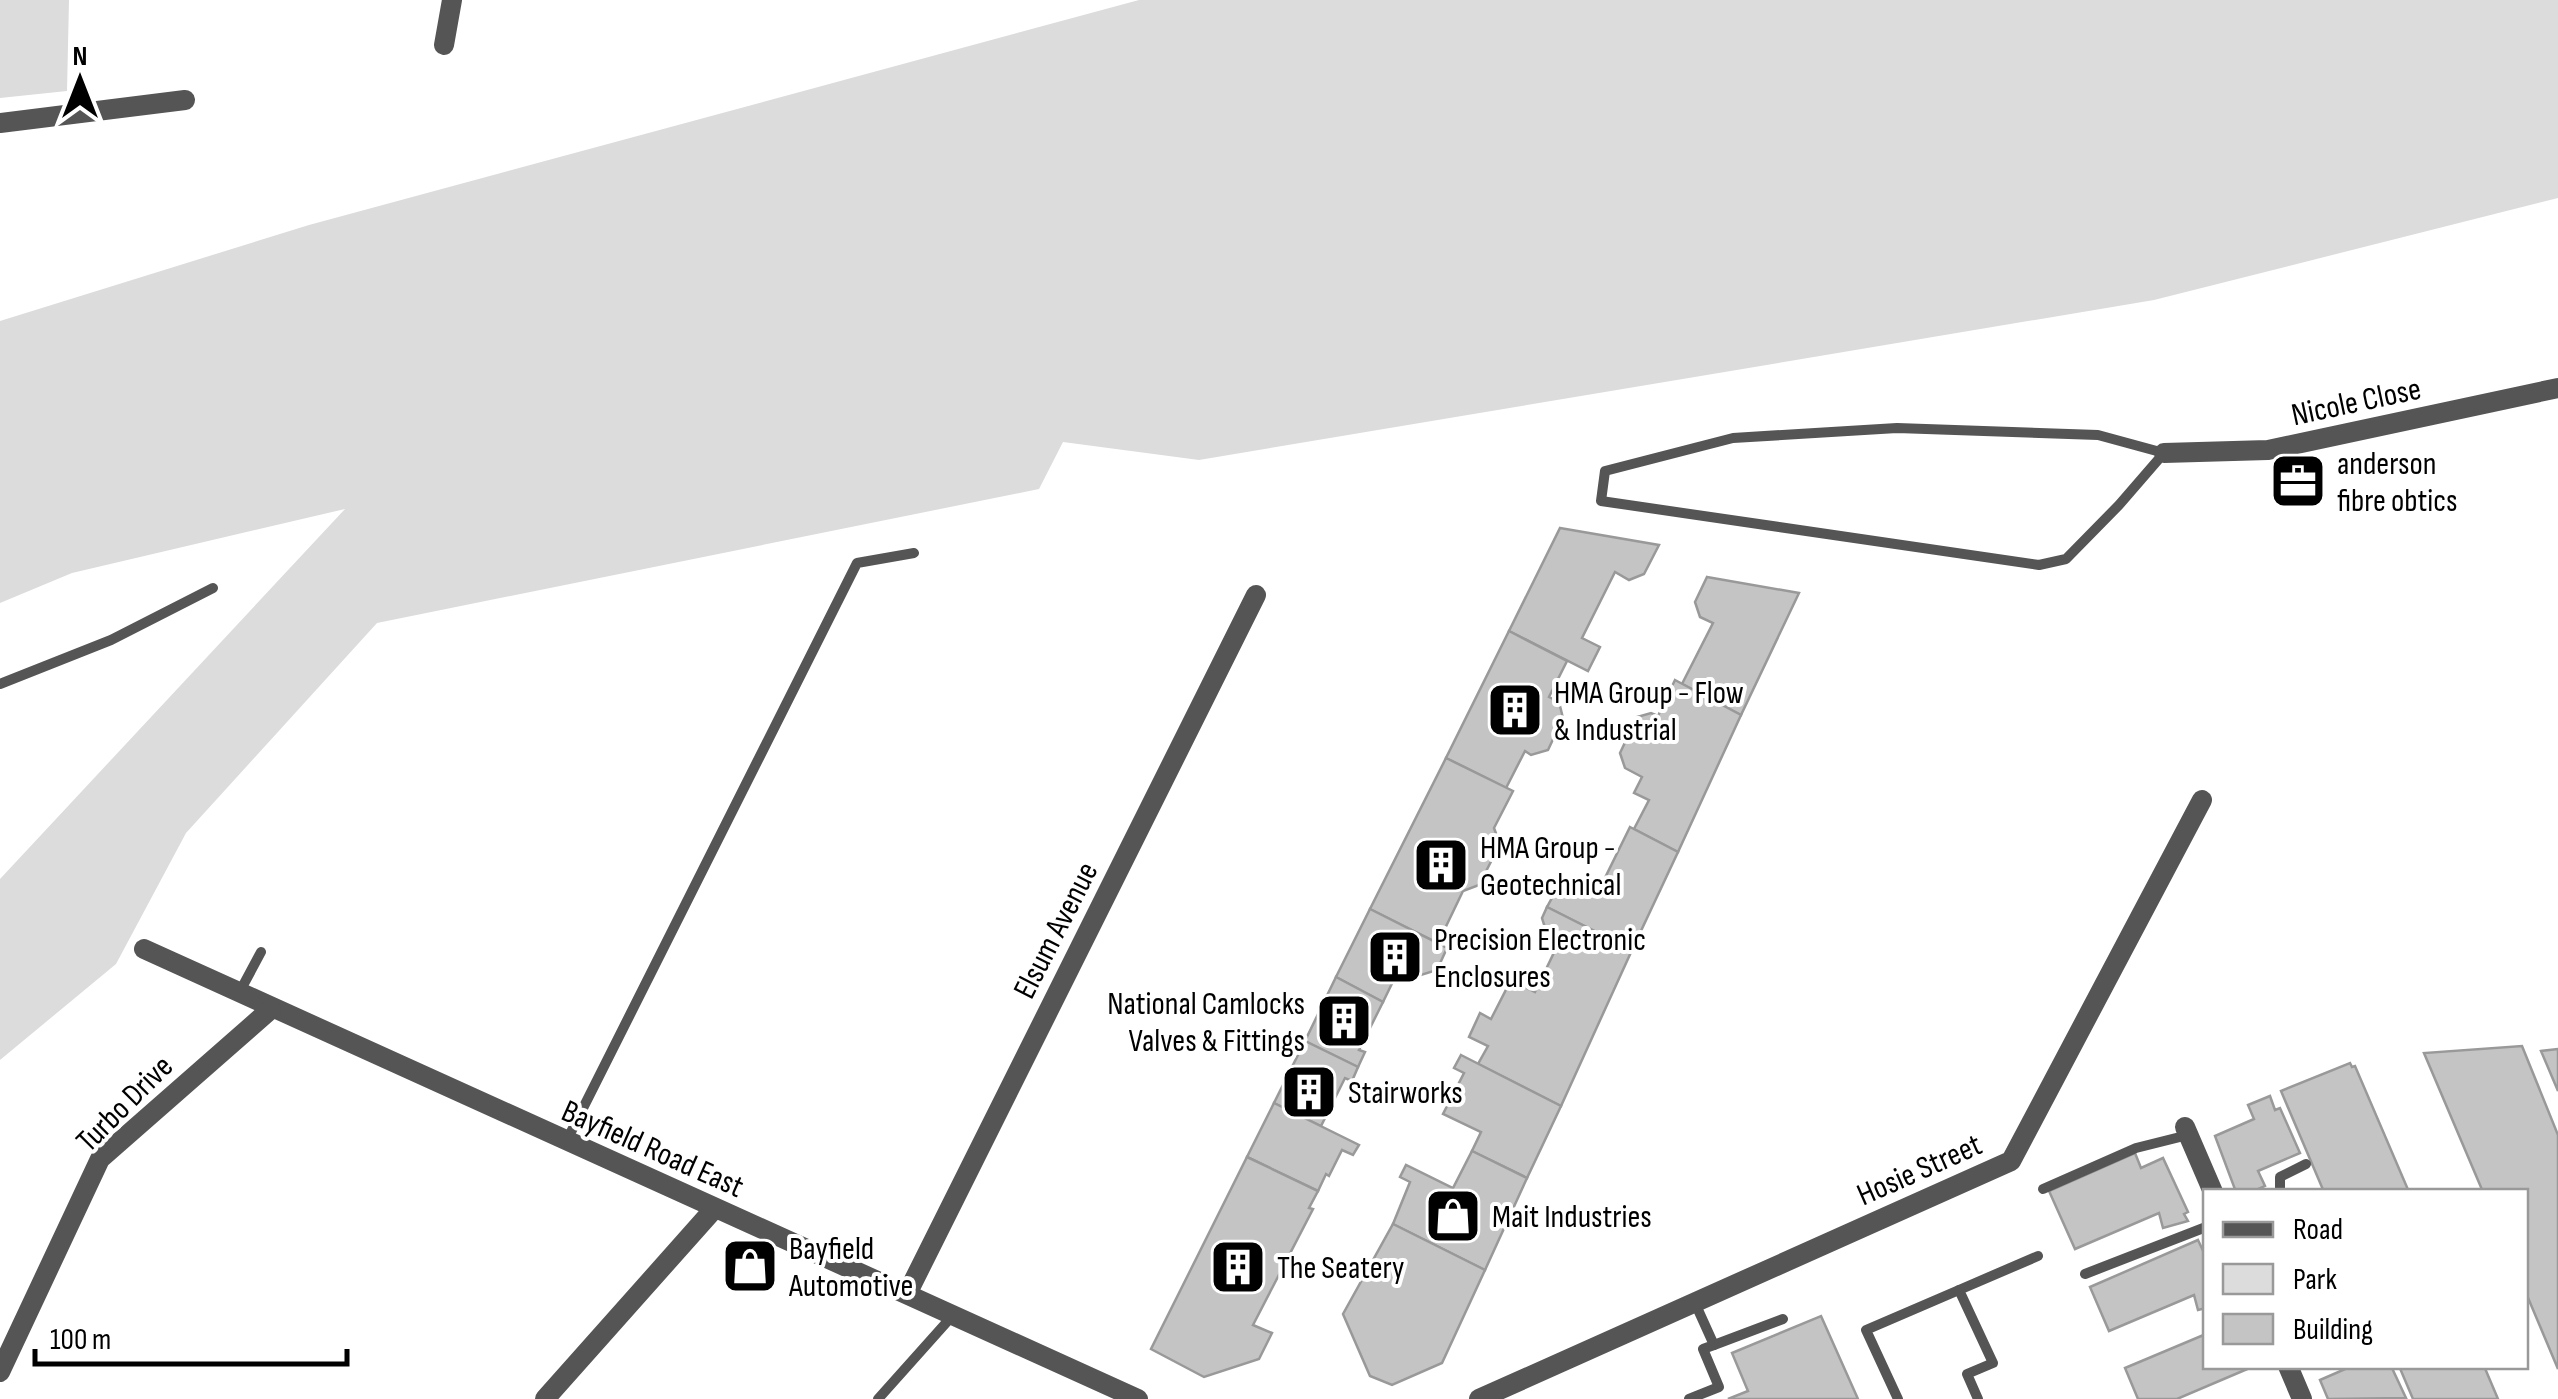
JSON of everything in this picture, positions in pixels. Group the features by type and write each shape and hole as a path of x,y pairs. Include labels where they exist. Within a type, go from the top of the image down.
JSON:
{"street":[{"path":"444,45 452,0"},
{"path":"0,122 184,100"},
{"name":"Nicole Close","path":"2164,453 2268,450 2558,388"},
{"name":"Elsum Avenue","path":"908,1292 1256,595"},
{"name":"Hosie Street","path":"1479,1399 2011,1160 2202,800"},
{"name":"Bayfield Road East","path":"144,950 714,1209 908,1292 1136,1399"},
{"name":"Turbo Drive","path":"0,1372 100,1159 271,1009"},
{"path":"2187,1131 2212,1189"},
{"path":"545,1399 714,1209"},
{"path":"2289,1369 2302,1399"}],"lane":[{"path":"1897,428 2098,435 2164,453 2066,559 2039,565 1601,502 1606,471 1734,438 1897,428"},
{"path":"566,1142 857,562 914,553"},
{"path":"0,684 111,640 213,588"},
{"path":"239,994 261,952"},
{"path":"2043,1190 2136,1148 2187,1131"},
{"path":"2280,1189 2280,1176 2306,1164"},
{"path":"2085,1274 2203,1228"},
{"path":"1898,1399 1866,1330 2038,1256"},
{"path":"1959,1290 1992,1363 1967,1374 1978,1399"},
{"path":"1694,1302 1714,1345"},
{"path":"878,1399 954,1314"},
{"path":"1689,1399 1719,1387 1703,1350 1784,1319"}],"green space":[{"path":"0,0 69,0 67,91 0,98"},
{"path":"1139,0 2558,0 2558,198 2154,300 1199,460 1063,442 1039,489 377,623 186,833 116,964 0,1060 0,879 345,509 72,573 0,603 0,321 309,225"}],"building":[{"path":"1560,528 1659,545 1644,574 1629,580 1615,572 1582,638 1600,647 1588,671 1509,631"},
{"path":"1707,577 1799,593 1741,715 1682,684 1713,623 1700,617 1695,602"},
{"name":"HMA Group - Flow & Industrial","path":"1509,631 1567,661 1549,697 1559,702 1563,718 1548,750 1531,755 1525,751 1506,788 1446,758"},
{"path":"1675,680 1741,715 1678,852 1634,829 1649,800 1634,793 1642,777 1625,768 1620,753 1637,717 1651,713 1658,716"},
{"name":"HMA Group - Geotechnical","path":"1446,758 1513,791 1494,828 1500,844 1479,885 1463,891 1438,943 1370,909"},
{"path":"1630,827 1678,852 1632,950 1547,907 1558,887 1573,882 1597,894"},
{"path":"1547,907 1632,950 1561,1106 1478,1064 1488,1046 1469,1037 1480,1013 1491,1019 1511,980 1535,992 1560,940 1547,934 1542,918"},
{"name":"Precision Electronic Enclosures","path":"1370,909 1447,948 1437,970 1421,975 1401,965 1383,1002 1336,977"},
{"name":"National Camlocks Valves & Fittings","path":"1336,977 1383,1002 1359,1050 1365,1052 1358,1067 1305,1041"},
{"name":"Stairworks","path":"1305,1041 1358,1067 1352,1081 1345,1078 1321,1126 1274,1103"},
{"path":"2522,1046 2558,1135 2558,1369 2528,1298 2528,1189 2482,1189 2424,1053"},
{"path":"2558,1049 2558,1091 2541,1051"},
{"path":"1461,1055 1561,1106 1527,1178 1472,1151 1481,1132 1443,1114 1464,1073 1454,1068"},
{"path":"2350,1063 2355,1066 2408,1189 2323,1189 2281,1091"},
{"path":"2270,1096 2275,1110 2280,1108 2300,1153 2258,1171 2265,1186 2235,1189 2215,1136 2254,1119 2248,1105"},
{"path":"1274,1103 1359,1145 1353,1155 1342,1150 1318,1191 1247,1157"},
{"name":"Mait Industries","path":"1472,1151 1527,1178 1485,1270 1393,1224 1410,1182 1400,1177 1406,1165 1453,1188"},
{"path":"2135,1153 2141,1168 2163,1158 2188,1212 2184,1214 2188,1221 2163,1228 2159,1213 2075,1249 2049,1191"},
{"name":"The Seatery","path":"1247,1157 1318,1191 1309,1208 1313,1209 1253,1325 1272,1333 1259,1359 1204,1377 1151,1349"},
{"path":"1393,1224 1485,1270 1442,1363 1392,1385 1370,1376 1343,1314"},
{"path":"2198,1240 2203,1251 2203,1309 2198,1310 2194,1295 2109,1331 2090,1287"},
{"path":"1821,1316 1858,1399 1728,1399 1748,1391 1732,1353"},
{"path":"2203,1335 2203,1369 2247,1369 2177,1399 2138,1399 2125,1368"},
{"path":"2345,1369 2392,1369 2406,1398 2328,1399 2320,1380"},
{"path":"2400,1369 2485,1369 2498,1399 2413,1399"}],"place":[{"name":"anderson fibre obtics","path":"2298,481"},
{"name":"HMA Group - Flow & Industrial","path":"1515,710"},
{"name":"HMA Group - Geotechnical","path":"1441,865"},
{"name":"Precision Electronic Enclosures","path":"1395,957"},
{"name":"National Camlocks Valves & Fittings","path":"1344,1021"},
{"name":"Stairworks","path":"1309,1092"},
{"name":"Mait Industries","path":"1453,1216"},
{"name":"Bayfield Automotive","path":"750,1266"},
{"name":"The Seatery","path":"1238,1267"}]}
